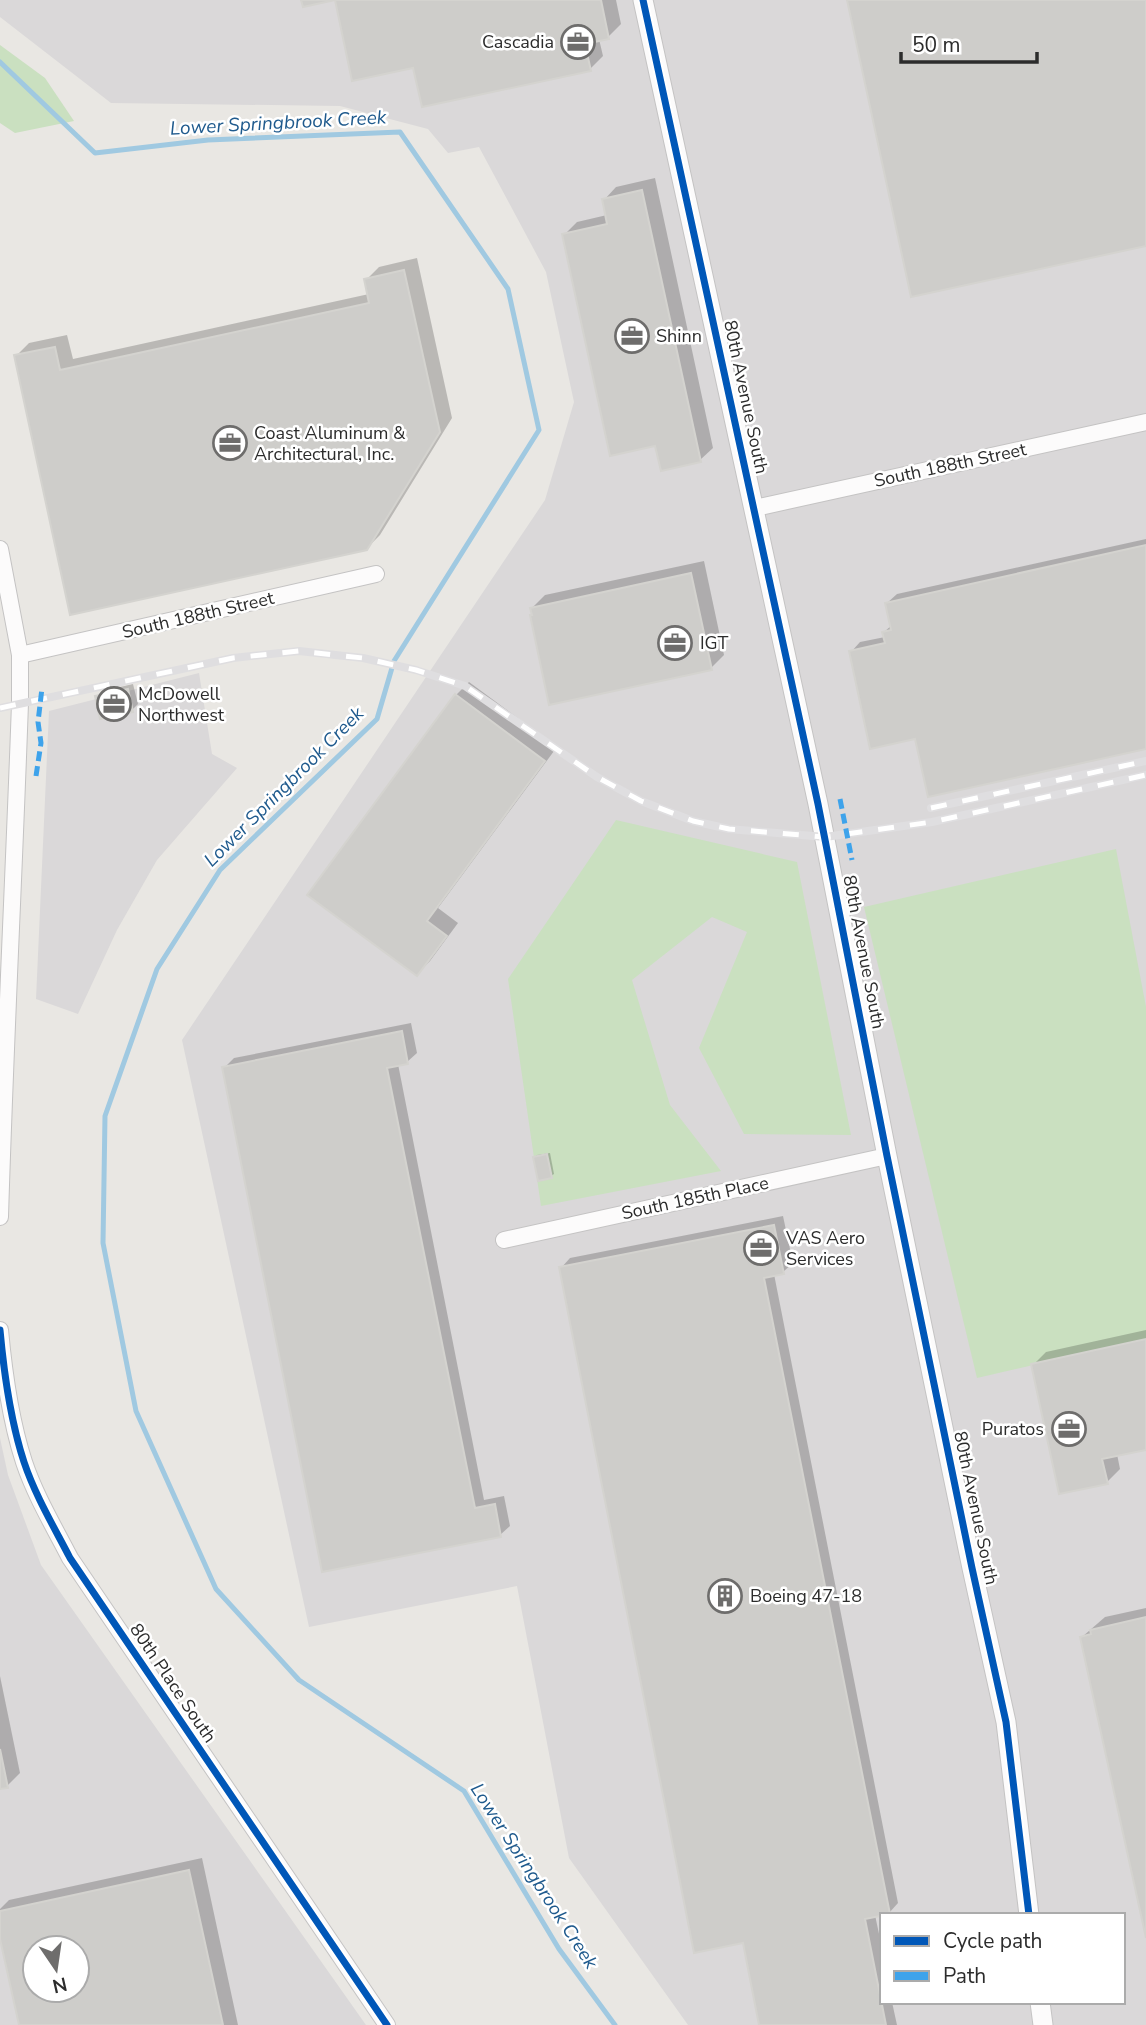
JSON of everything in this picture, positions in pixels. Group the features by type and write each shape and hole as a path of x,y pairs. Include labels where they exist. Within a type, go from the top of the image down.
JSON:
{"street":[{"name":"80th Avenue South","path":"643,0 818,804 887,1156 1006,1722 1030,1913"},
{"name":"South 188th Street","path":"755,508 1146,422"},
{"path":"0,548 20,655 20,715 0,1217"},
{"name":"South 188th Street","path":"20,655 376,575"},
{"name":"South 185th Place","path":"504,1240 887,1156"},
{"name":"80th Place South","path":"0,1330 6,1381 24,1461 36,1492 70,1558 387,2025"},
{"path":"1040,2004 1043,2025"}],"shaded area":[{"path":"0,0 1146,0 1146,2025 688,2025 569,1858 517,1586 309,1627 182,1040 545,500 574,402 546,272 479,147 448,153 428,129 340,106 111,103 0,17"},
{"path":"199,673 212,754 237,768 157,860 117,930 78,1014 36,999 49,711"},
{"path":"0,1438 8,1475 41,1565 366,2025 0,2025"}],"green space":[{"path":"0,45 45,78 74,121 15,133 0,123"},
{"path":"616,820 797,862 851,1135 744,1134 699,1048 747,932 712,917 632,980 670,1105 721,1171 541,1206 508,979"},
{"path":"1116,849 1146,1007 1146,1339 977,1378 864,907"}],"building":[{"path":"301,0 335,0 303,7"},
{"path":"335,0 601,0 609,39 585,44 591,71 422,107 413,68 352,81"},
{"path":"847,0 1146,0 1146,246 911,297"},
{"path":"642,190 701,462 661,471 655,446 610,456 562,234 607,224 602,199"},
{"path":"404,270 440,432 367,550 70,615 14,355 55,347 60,370 369,303 364,279"},
{"path":"1146,545 1146,749 928,797 915,739 870,749 849,651 885,643 882,632 891,630 885,603"},
{"path":"691,573 712,670 549,705 530,608"},
{"name":"McDowell Northwest","path":"128,689 133,712 100,719 95,696"},
{"path":"455,694 545,761 427,921 447,936 417,976 307,895"},
{"path":"402,1031 408,1064 387,1068 475,1508 495,1504 501,1537 322,1572 222,1067"},
{"path":"547,1154 552,1178 538,1181 533,1157"},
{"name":"Boeing 47-18","path":"774,1225 784,1274 764,1278 890,1913 880,1913 880,1916 865,1919 886,2025 759,2025 743,1943 694,1953 559,1267"},
{"path":"1146,1339 1146,1450 1102,1459 1108,1484 1059,1494 1031,1364"},
{"path":"1146,1617 1146,1938 1080,1637 1091,1634 1090,1630"},
{"path":"0,1749 8,1788 0,1789"},
{"path":"189,1870 223,2025 19,2025 0,1939 0,1911"}],"waterway":[{"name":"Lower Springbrook Creek","path":"0,62 95,153 208,140 400,132 508,289 539,430 394,661 377,719 220,870 157,969 105,1116 103,1243 136,1411 216,1589 299,1680 464,1791 559,1949 615,2025"}],"railway":[{"path":"0,708 233,658 299,651 363,658 416,670 465,686 597,777 641,801 693,821 729,829 825,837 932,822 1146,775"},
{"path":"931,808 1146,761"}],"marked path":[{"path":"36,776 41,743 38,722 42,688"},
{"path":"840,799 852,860"}],"cycle path":[{"path":"643,0 818,804 887,1156 1006,1722 1029,1913"},
{"path":"0,1330 8,1396 24,1462 39,1499 70,1558 387,2025"}],"place":[{"name":"Cascadia","path":"578,42"},
{"name":"Shinn","path":"632,336"},
{"name":"Coast Aluminum & Architectural, Inc.","path":"230,443"},
{"name":"IGT","path":"675,643"},
{"name":"McDowell Northwest","path":"114,704"},
{"name":"VAS Aero Services","path":"761,1248"},
{"name":"Puratos","path":"1069,1429"},
{"name":"Boeing 47-18","path":"725,1596"}]}
